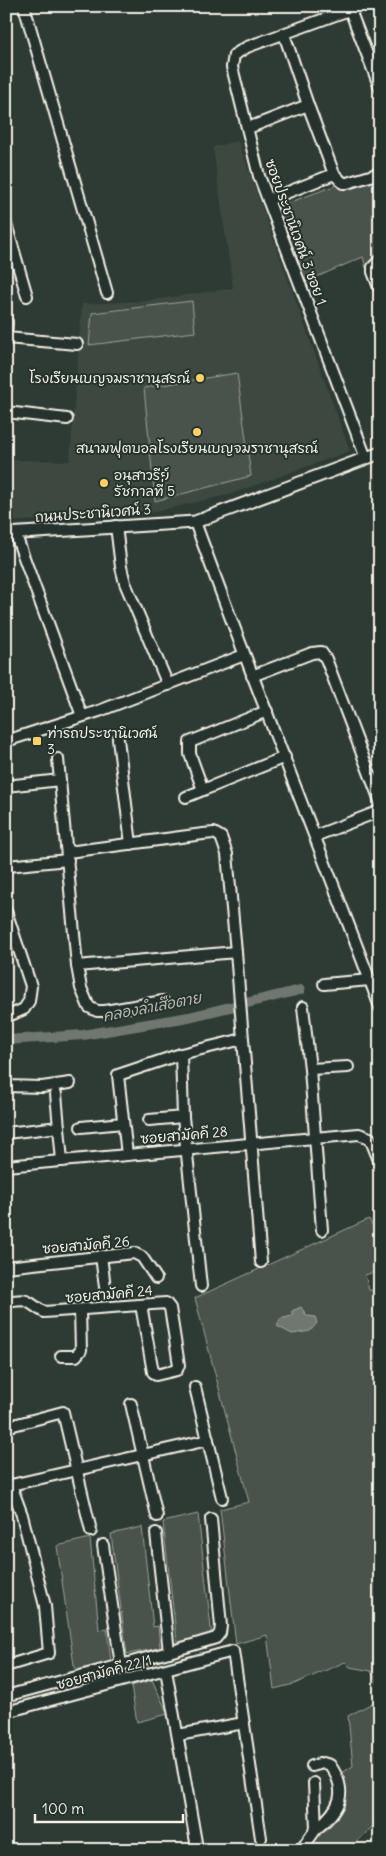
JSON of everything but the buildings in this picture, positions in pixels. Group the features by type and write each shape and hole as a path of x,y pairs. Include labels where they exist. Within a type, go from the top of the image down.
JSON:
{"street":[{"path":"24,6 107,293"},
{"name":"ซอยประชานิเวศน์ 3 ซอย 1","path":"360,6 246,47 234,56 232,66 259,176 366,458"},
{"path":"350,10 380,88"},
{"path":"284,34 334,174 342,183 347,184 377,174"},
{"path":"248,128 308,105"},
{"path":"268,200 334,174"},
{"path":"6,224 27,296"},
{"path":"380,260 373,267 373,272 380,290"},
{"path":"7,322 6,337 77,344"},
{"path":"6,412 67,419"},
{"name":"ถนนประชานิเวศน์ 3","path":"10,533 195,522 380,453"},
{"path":"195,522 252,676 285,757 380,1007"},
{"path":"116,526 121,567 168,685"},
{"path":"10,533 82,716"},
{"path":"252,676 312,652 321,652 326,659 380,801"},
{"path":"6,741 168,685 244,655"},
{"path":"203,790 190,754 190,742 267,711"},
{"path":"118,740 131,844"},
{"path":"186,797 285,757"},
{"path":"58,759 77,966 81,988 89,1007 97,1011 105,1011 163,1001"},
{"path":"6,786 60,780"},
{"path":"315,836 380,811"},
{"path":"7,866 131,844 204,834 214,833 221,837 227,854 261,1262"},
{"path":"6,911 31,986 29,1001 24,1009 6,1017"},
{"path":"77,966 236,952"},
{"path":"324,984 370,980"},
{"path":"304,1007 316,1137 322,1230"},
{"path":"128,1155 118,1075 180,1054 243,1039"},
{"path":"180,1054 183,1117 201,1286"},
{"path":"310,1069 348,1067"},
{"path":"6,1086 42,1087 70,1083"},
{"path":"56,1094 62,1161"},
{"path":"149,1120 183,1117"},
{"path":"81,1127 123,1124"},
{"path":"6,1133 59,1127"},
{"name":"ซอยสามัคคี 28","path":"6,1166 365,1134 371,1139 380,1163"},
{"name":"ซอยสามัคคี 26","path":"6,1267 134,1253 147,1262 156,1278"},
{"path":"101,1256 105,1287"},
{"name":"ซอยสามัคคี 24","path":"6,1302 29,1301 44,1312 166,1303 168,1305 178,1365 177,1370 156,1375 153,1372 141,1305"},
{"path":"61,1356 76,1356 82,1350 80,1310"},
{"path":"195,1387 222,1498"},
{"path":"131,1404 157,1516"},
{"path":"6,1427 63,1412 91,1531"},
{"path":"6,1666 50,1653 45,1606 22,1515 10,1485 208,1440"},
{"path":"6,1696 216,1638 220,1634 221,1626 211,1519"},
{"path":"156,1533 169,1652"},
{"path":"103,1545 121,1665"},
{"name":"ซอยสามัคคี 22/1","path":"6,1712 234,1651 244,1723"},
{"path":"166,1670 197,1848"},
{"path":"178,1735 244,1723 261,1838"},
{"path":"301,1850 316,1829 335,1812 341,1794 339,1779 330,1766 323,1763 312,1766"},
{"path":"314,1783 316,1829"}],"shaded area":[{"name":"โรงเรียนเบญจมราชานุสรณ์","path":"238,141 350,451 231,494 150,513 6,522 6,460 70,461 82,304 147,301 233,288 213,147"},
{"path":"380,169 380,263 366,268 363,257 305,282 277,207"},
{"path":"192,301 195,332 89,345 92,313"},
{"name":"สนามฟุตบอลโรงเรียนเบญจมราชานุสรณ์","path":"237,373 251,476 155,501 144,388"},
{"path":"369,1219 380,1240 380,1270 365,1275 369,1290 380,1291 380,1370 373,1374 380,1395 380,1595 378,1595 380,1597 380,1688 371,1671 350,1667 345,1662 294,1684 274,1689 267,1635 236,1644 220,1509 249,1502 195,1298"},
{"path":"301,1307 307,1316 315,1317 317,1323 310,1331 292,1334 277,1326 280,1319 292,1316 292,1311"},
{"path":"198,1514 212,1637 177,1642 163,1522"},
{"path":"142,1527 153,1627 158,1626 160,1648 127,1654 111,1534"},
{"path":"90,1538 99,1630 107,1628 111,1661 77,1671 74,1665 57,1546"},
{"path":"152,1680 168,1714 137,1722 131,1686"},
{"path":"380,1699 380,1823 372,1827 348,1850 306,1850 342,1804 342,1773 353,1766 348,1716"}],"waterway":[{"name":"คลองลำเสือตาย","path":"6,1040 83,1035 189,1017 300,990"}],"place":[{"name":"โรงเรียนเบญจมราชานุสรณ์","path":"200,378"},
{"name":"สนามฟุตบอลโรงเรียนเบญจมราชานุสรณ์","path":"197,432"},
{"name":"อนุสาวรีย์ รัชกาลที่ 5","path":"104,483"},
{"name":"ท่ารถประชานิเวศน์ 3","path":"37,741"}]}
